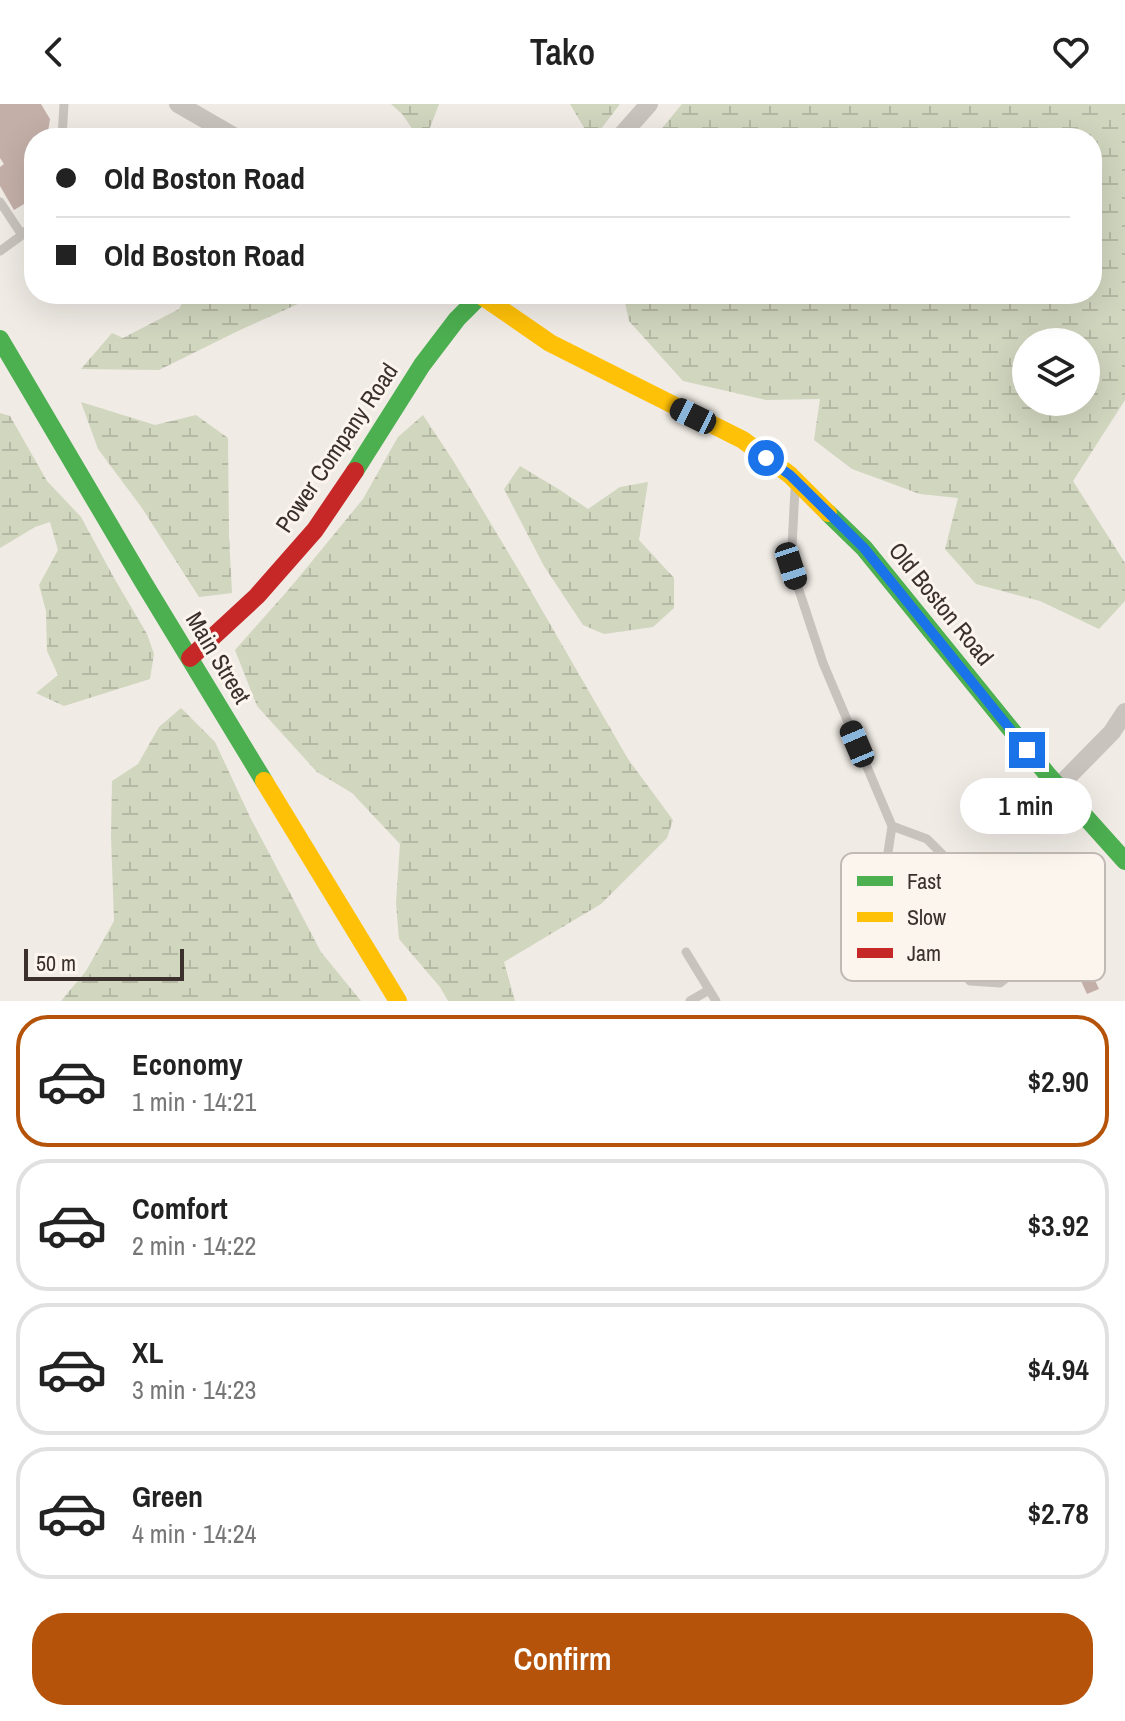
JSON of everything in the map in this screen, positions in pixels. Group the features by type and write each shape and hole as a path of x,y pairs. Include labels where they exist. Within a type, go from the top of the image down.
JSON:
{"street":[{"path":"178,104 220,128"},
{"path":"628,128 649,104"},
{"name":"Power Company Road","path":"190,658 257,596 315,530 422,365 471,304"},
{"name":"Old Boston Road","path":"495,304 550,343 743,440 796,481 864,548 1058,787 1125,861"},
{"name":"Main Street","path":"0,339 142,580 398,1001"},
{"path":"1058,787 1112,732 1125,712"}],"lane":[{"path":"63,128 64,104"},
{"path":"0,202 22,235 0,251"},
{"path":"796,481 791,566 823,663 892,826 888,853"},
{"path":"892,826 927,839 941,853"},
{"path":"686,952 716,1001"},
{"path":"970,981 1003,981"},
{"path":"690,1001 709,990"}],"green space":[{"path":"391,104 439,104 430,128 411,128"},
{"path":"570,104 620,104 602,128 584,128"},
{"path":"682,104 1125,104 1125,400 1073,481 1125,563 1125,601 1099,629 1040,601 976,584 945,549 958,498 920,494 852,469 814,440 820,399 766,400 683,381 629,321 625,304 1102,304 1102,128 662,128"},
{"path":"182,304 298,304 159,370 81,369 112,333 123,338 179,309"},
{"path":"81,402 155,425 196,415 228,438 232,593 199,597 142,508 98,449"},
{"path":"0,413 10,416 47,481 81,517 147,634 154,654 150,679 64,706 36,693 58,675 47,651 46,611 39,585 58,550 50,522 35,527 0,548"},
{"path":"423,415 524,579 628,759 673,820 667,838 601,904 504,962 515,1001 448,1001 440,987 399,939 396,903 400,844 352,793 317,772 257,706 235,650 363,499 398,437"},
{"path":"520,466 588,509 620,487 648,482 639,540 674,578 674,608 653,627 604,634 583,625 544,566 504,489"},
{"path":"181,708 215,742 250,817 321,952 361,1001 61,1001 86,971 114,921 112,781 138,764 159,727"}],"building":[{"path":"0,104 41,104 50,119 49,128 24,128 24,204 14,210 0,186 0,167 4,164 0,158"},
{"path":"1081,981 1095,981 1099,989 1087,994"}],"traffic: fast":[{"path":"355,471 422,365 472,304"},
{"path":"0,339 264,781"},
{"path":"828,513 864,548 1047,774 1125,861"}],"traffic: slow":[{"path":"493,304 550,343 743,440 790,475 828,513"},
{"path":"264,781 398,1001"}],"traffic: jam":[{"path":"190,658 257,596 315,530 355,471"}],"route":[{"path":"766,458 790,475 864,548 1027,750"}]}
